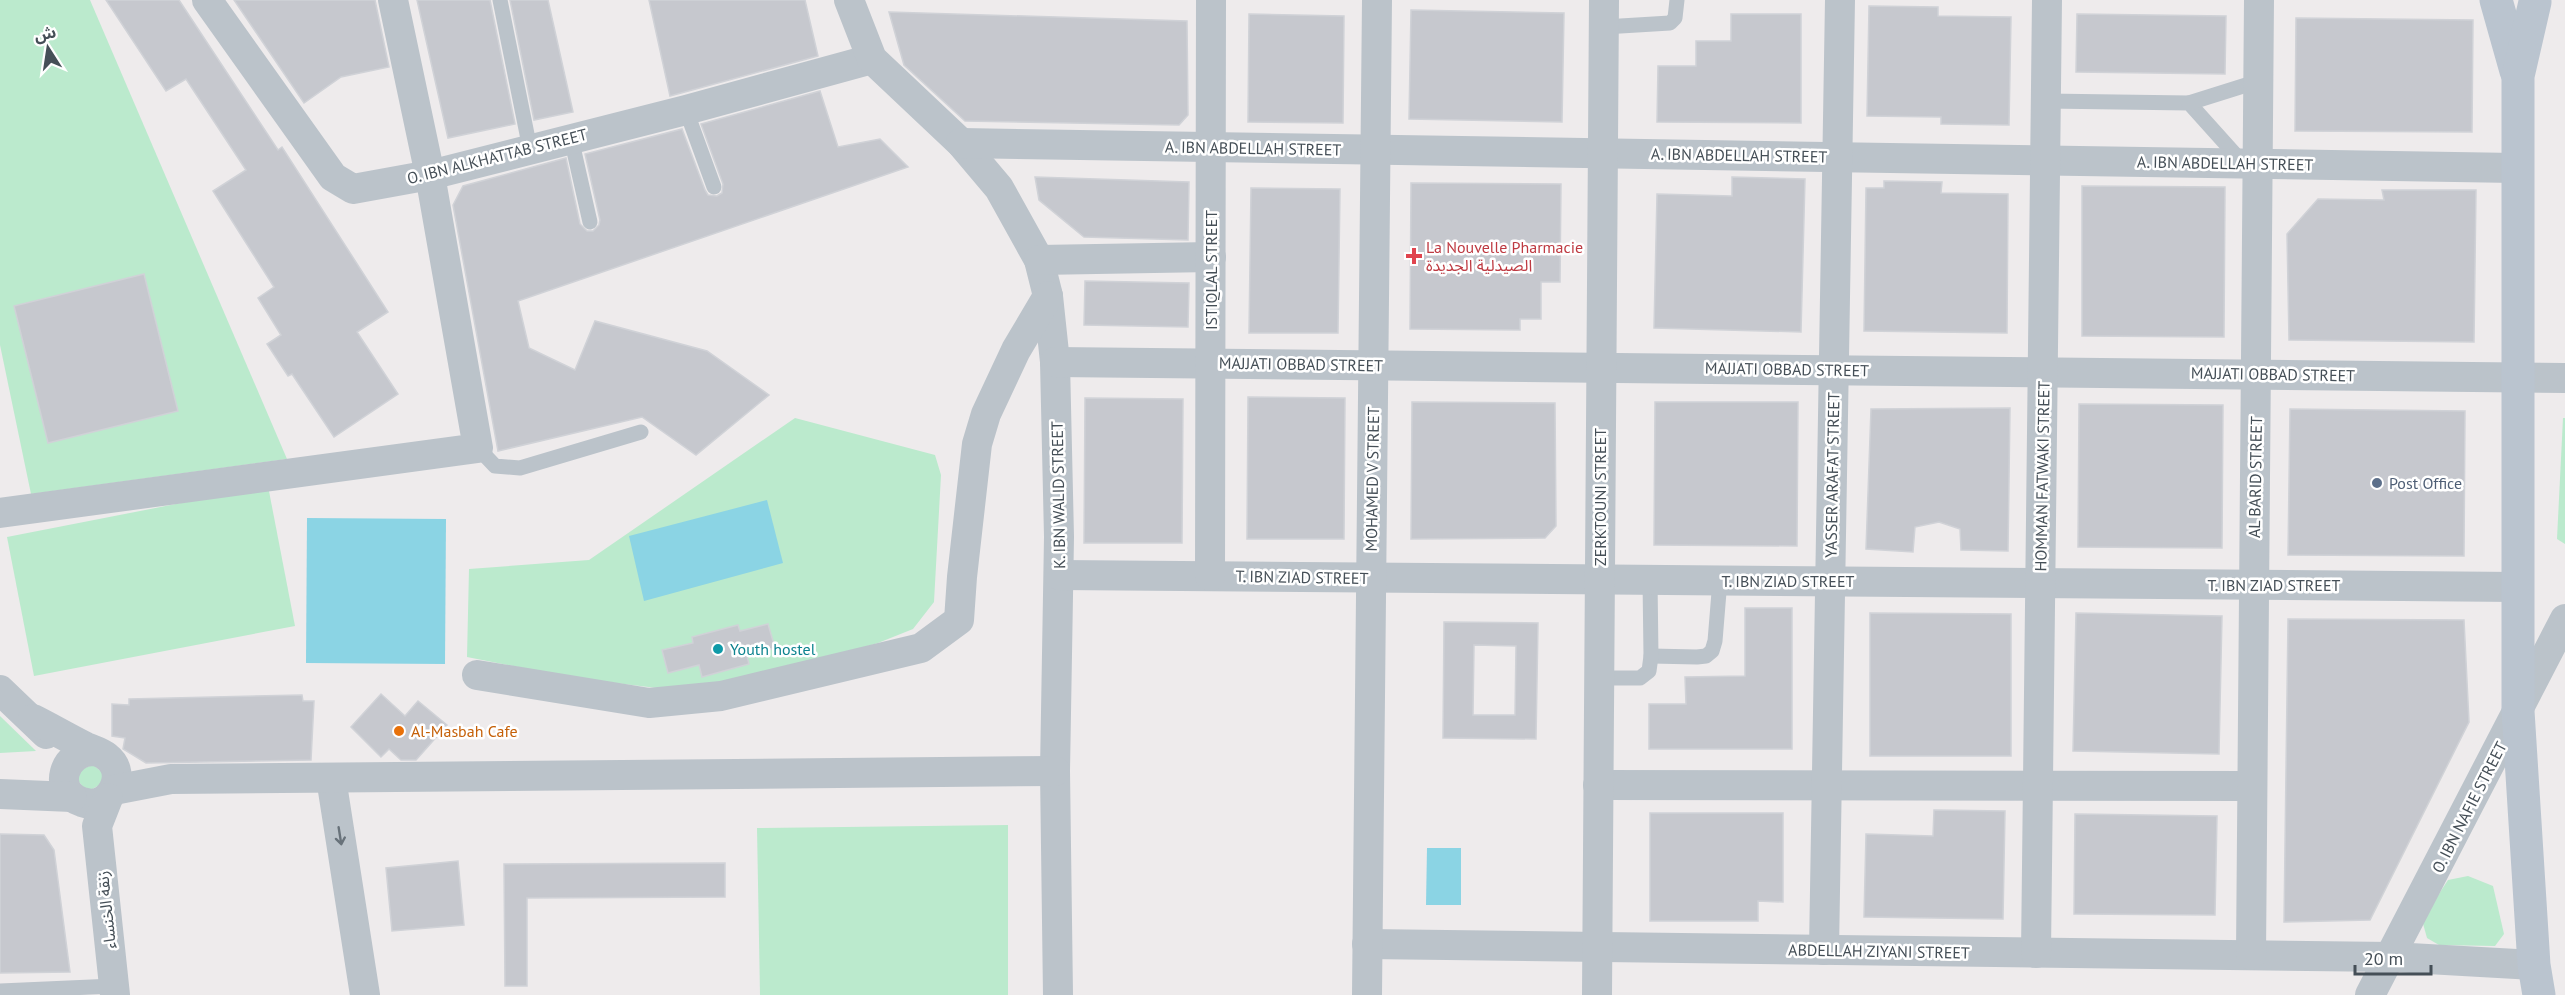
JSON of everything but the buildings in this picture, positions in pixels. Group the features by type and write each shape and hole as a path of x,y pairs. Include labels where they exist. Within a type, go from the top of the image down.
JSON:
{"main road":[{"path":"2518,76 2498,0 2522,4 2536,1 2518,76 2516,168 2518,711 2536,980"}],"street":[{"name":"O. IBN ALKHATTAB STREET","path":"207,0 333,177 353,189 430,175 686,110 872,59"},
{"path":"0,513 478,448 430,175 393,0"},
{"path":"849,0 872,59"},
{"name":"ISTIQLAL STREET","path":"1210,576 1211,0"},
{"name":"MOHAMED V STREET","path":"1367,995 1377,0"},
{"name":"YASSER ARAFAT STREET","path":"1824,950 1840,0"},
{"name":"HOMMAN FATWAKI STREET","path":"2036,953 2047,0"},
{"name":"AL BARID STREET","path":"2251,955 2256,374 2250,164 2259,81 2259,0"},
{"name":"ZERKTOUNI STREET","path":"1597,995 1604,14"},
{"name":"K. IBN WALID STREET","path":"872,59 961,143 999,188 1039,260 1048,297 1055,362 1059,575 1055,771 1058,995"},
{"name":"A. IBN ABDELLAH STREET","path":"961,143 2516,168"},
{"path":"1039,260 1211,258"},
{"path":"477,675 649,703 721,696 921,648 959,620 977,444 986,414 1016,350 1048,297"},
{"name":"MAJJATI OBBAD STREET","path":"1055,362 2565,378"},
{"name":"T. IBN ZIAD STREET","path":"1059,575 2517,587"},
{"name":"O. IBN NAFIE STREET","path":"2370,995 2392,957 2565,619"},
{"path":"0,690 33,719 90,779"},
{"path":"9,794 90,779 1055,771"},
{"path":"331,778 365,995"},
{"name":"زنقة الخنساء","path":"90,779 114,990"},
{"path":"1598,785 2252,786"},
{"name":"ABDELLAH ZIYANI STREET","path":"1367,944 2392,957 2536,980"}],"lane":[{"path":"500,0 531,149"},
{"path":"1604,14 1670,22 1675,18 1677,0"},
{"path":"2046,101 2189,103 2259,81"},
{"path":"2189,103 2250,164"},
{"path":"686,110 714,187"},
{"path":"571,138 590,222"},
{"path":"478,448 495,466 520,468 641,432"},
{"path":"1599,678 1640,678 1649,671 1651,656 1650,580"},
{"path":"1651,656 1697,657 1706,656 1712,651 1720,580"},
{"path":"0,991 114,990"}],"green space":[{"path":"0,0 90,0 287,459 31,494 0,345"},
{"path":"795,418 935,455 941,475 934,602 913,629 878,643 764,676 665,689 574,678 467,657 469,569 589,560"},
{"path":"2563,418 2565,418 2565,544 2557,539"},
{"path":"268,486 295,626 34,676 7,537"},
{"path":"0,716 36,751 0,753"},
{"path":"93,765 102,772 103,783 87,792 76,778 79,770"},
{"path":"1008,825 1008,995 760,995 757,828"},
{"path":"2468,876 2493,886 2504,934 2495,946 2439,945 2427,938 2422,920 2448,880"}],"water":[{"path":"767,500 783,563 644,601 629,536"},
{"path":"307,518 446,519 445,664 306,663"},
{"path":"1427,848 1461,848 1461,905 1426,905"}],"place":[{"name":"La Nouvelle Pharmacie الصيدلية الجديدة","path":"1414,256"},
{"name":"Post Office","path":"2377,483"},
{"name":"Youth hostel","path":"718,649"},
{"name":"Al-Masbah Cafe","path":"399,731"}]}
